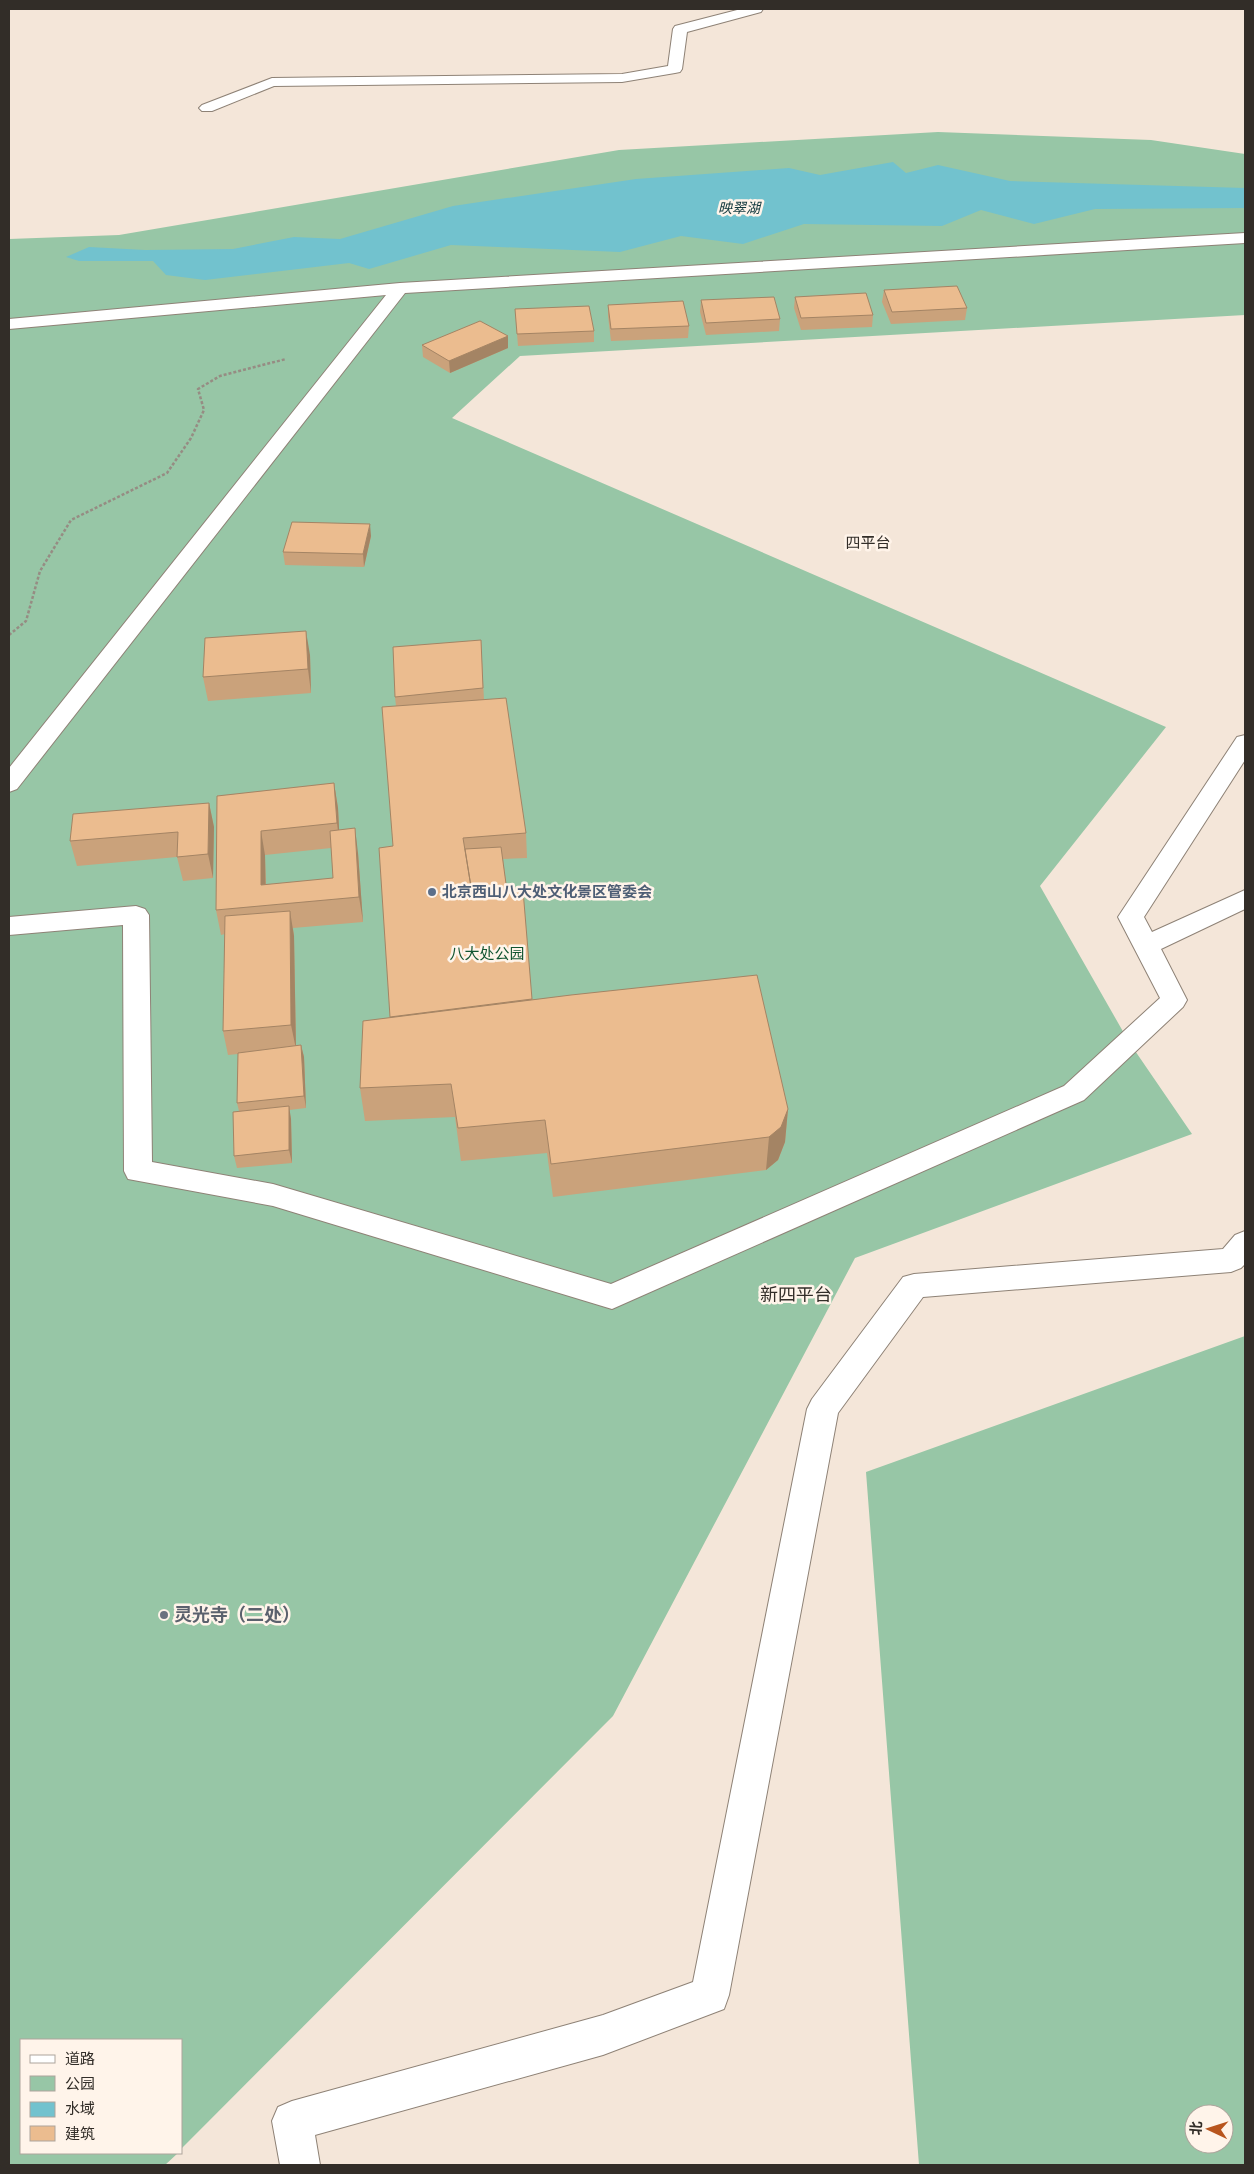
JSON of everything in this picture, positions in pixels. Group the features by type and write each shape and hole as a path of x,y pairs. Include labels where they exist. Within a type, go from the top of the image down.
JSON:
{"lane":[{"path":"207,108 272,82 622,78 674,70 680,29 756,9"},
{"path":"9,324 400,288 1245,238"},
{"path":"9,784 400,288"},
{"path":"9,926 136,914 138,1171 274,1195 612,1297 1074,1093 1174,1000 1131,917 1245,742"},
{"path":"1146,946 1245,899"},
{"path":"300,2165 292,2121 603,2035 710,1995 823,1409 914,1286 1231,1260 1245,1243"}],"path":[{"path":"9,635 26,621 40,571 71,520 167,474 191,438 204,410 198,389 220,376 286,359"}],"green space":[{"name":"八大处公园","path":"938,132 1151,140 1245,154 1245,315 520,356 452,418 1166,727 1040,886 1129,1042 1192,1134 855,1258 613,1716 182,2148 182,2039 20,2039 20,2154 177,2154 165,2165 9,2165 9,239 119,235 619,150"},
{"path":"1245,1336 1245,2165 919,2165 866,1472"}],"water":[{"name":"映翠湖","path":"893,162 906,173 938,165 1010,181 1245,188 1245,208 1095,209 1034,224 981,210 942,226 804,224 743,244 681,236 620,252 451,245 369,269 349,263 205,280 166,275 153,261 79,261 66,257 89,247 145,250 233,249 294,237 340,239 453,206 636,179 789,168 820,175"}],"building":[{"path":"957,286 967,308 892,312 884,290"},
{"path":"866,293 873,315 801,318 795,297"},
{"path":"774,297 780,319 706,323 701,300"},
{"path":"683,301 689,326 611,329 608,305"},
{"path":"589,306 594,331 517,334 515,309"},
{"path":"480,321 508,336 449,361 422,345"},
{"path":"292,522 370,524 363,554 283,552"},
{"path":"306,631 308,669 203,677 205,638"},
{"path":"481,640 483,688 395,697 393,647"},
{"path":"506,698 526,833 463,838 472,893 523,890 532,999 390,1017 379,848 393,846 382,707"},
{"path":"334,783 337,823 261,831 261,885 333,878 330,831 355,828 359,897 216,910 217,796"},
{"path":"209,803 208,854 177,857 178,832 70,841 73,814"},
{"path":"501,847 507,891 472,893 465,849"},
{"path":"290,911 291,1025 223,1031 225,916"},
{"path":"757,975 788,1109 781,1127 769,1137 551,1164 545,1120 458,1128 451,1084 360,1088 363,1021 571,995"},
{"path":"301,1045 304,1096 237,1103 238,1053"},
{"path":"289,1106 289,1150 234,1156 233,1112"}],"place":[{"name":"北京西山八大处文化景区管委会","path":"432,892"},
{"name":"灵光寺（二处）","path":"164,1615"}],"district":[{"name":"四平台","path":"868,543"},
{"name":"新四平台","path":"796,1295"}]}
